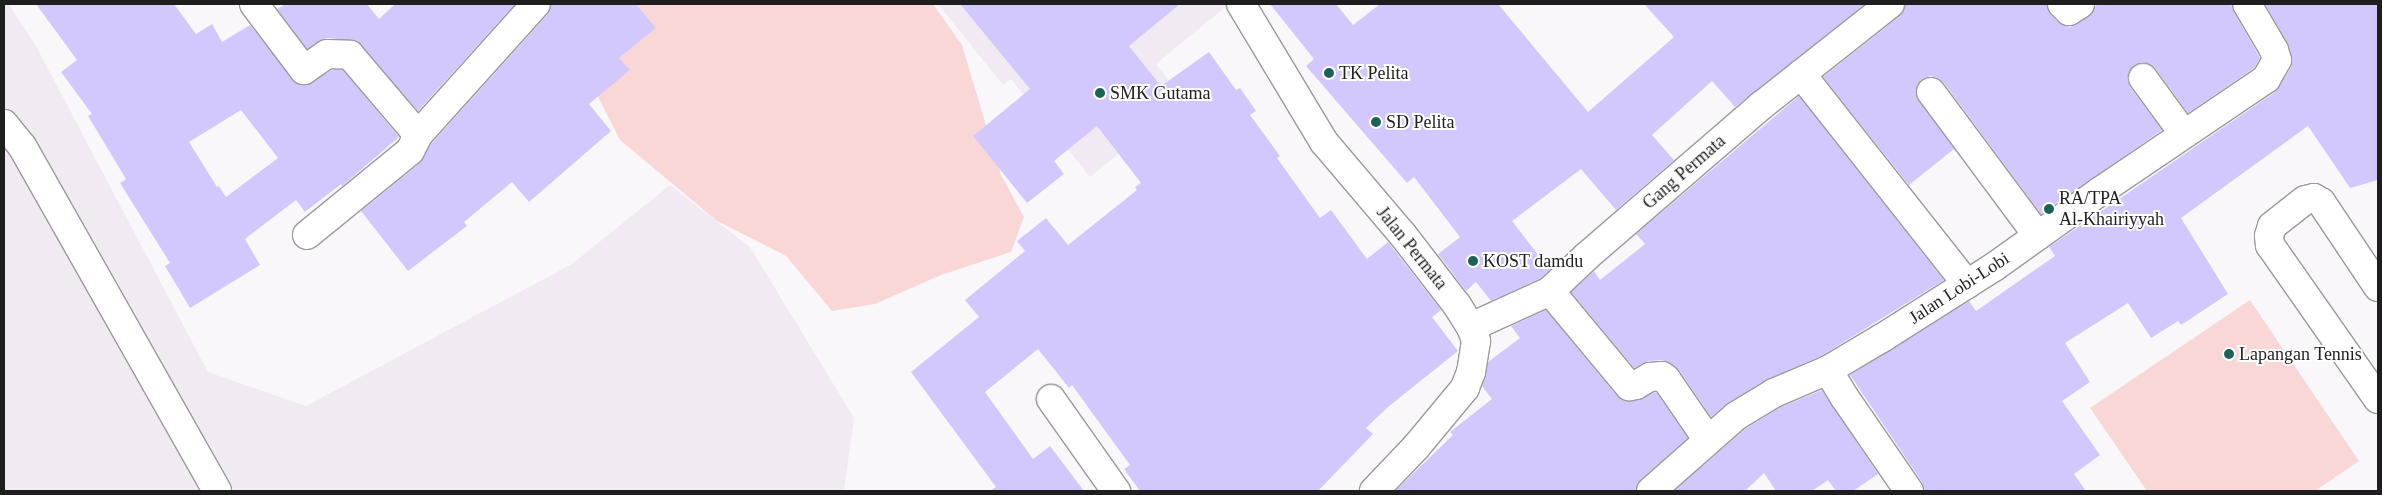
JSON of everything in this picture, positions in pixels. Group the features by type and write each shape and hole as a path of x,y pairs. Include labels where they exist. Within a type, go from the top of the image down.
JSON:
{"street":[{"path":"254,4 304,70 327,54 350,55 418,135"},
{"path":"307,235 410,151 418,135 536,4"},
{"name":"Jalan Permata","path":"1241,4 1324,142 1403,235 1457,305 1471,327 1476,341 1475,356 1465,388 1416,447 1374,491"},
{"name":"Gang Permata","path":"1471,327 1550,291 1587,256 1801,74 1890,4"},
{"path":"2062,4 2069,11 2080,4"},
{"name":"Jalan Lobi-Lobi","path":"1651,491 1736,416 1774,393 1828,370 1967,284 2266,79 2277,60 2274,50 2247,4"},
{"path":"1801,74 1967,284"},
{"path":"2143,78 2184,134"},
{"path":"1931,92 2038,236"},
{"path":"4,124 22,146 210,489"},
{"path":"2378,287 2321,202 2314,198 2305,200 2272,226 2269,236 2270,245 2378,399"},
{"path":"1550,291 1629,386 1636,385 1650,377 1662,376 1666,379 1708,440"},
{"path":"1828,370 1909,491"},
{"path":"1051,398 1116,491"}],"shaded area":[{"path":"4,4 9,4 36,46 208,372 306,406 572,264 670,185 750,247 854,418 844,491 4,491"},
{"path":"596,4 933,4 962,45 1001,175 1024,217 1011,252 941,275 875,304 832,311 786,256 717,221 620,140 590,81 590,17"},
{"name":"SMK Gutama","path":"938,4 1228,5 1156,64 1185,100 1090,177 1011,79 1003,85"},
{"name":"Lapangan Tennis","path":"2250,300 2359,461 2315,491 2147,491 2090,408"}],"building":[{"path":"36,4 174,4 196,34 212,24 222,42 250,25 297,84 306,85 332,70 343,70 399,137 342,186 341,184 305,212 296,200 245,239 260,265 190,308 165,266 170,263 120,183 126,179 88,116 92,114 61,72 77,60","holes":["241,110 278,158 226,197 219,186 217,187 189,142"]},
{"path":"286,4 367,4 379,19 395,4 515,4 418,111 357,41 327,38 307,49 277,9"},
{"path":"551,4 636,4 656,28 619,58 630,70 589,104 611,131 529,202 512,182 464,222 467,226 408,271 361,211 420,163 431,144 548,14"},
{"path":"960,4 1180,4 1129,46 1161,86 1209,52 1236,90 1240,88 1256,111 1250,115 1280,156 1277,158 1320,218 1331,210 1367,259 1388,242 1441,310 1432,317 1458,351 1388,407 1366,428 1373,434 1318,491 1140,491 1124,469 1130,465 1072,385 1069,388 1038,349 985,392 1033,459 1050,446 1084,491 990,491 996,487 911,372 979,317 965,300 1025,251 1017,241 1046,218 1068,245 1137,190 1135,187 1141,183 1097,126 1054,161 1064,174 1027,203 973,136 1030,89"},
{"path":"1270,4 1336,4 1353,25 1380,4 1498,4 1588,112 1674,37 1644,4 1865,4 1735,107 1712,81 1652,135 1674,160 1616,210 1581,169 1512,221 1550,270 1541,278 1491,301 1476,282 1466,291 1438,254 1460,237 1414,177 1407,183 1306,66 1314,59"},
{"path":"1905,4 2047,4 2051,15 2058,22 2070,27 2088,17 2097,4 2231,4 2260,58 2254,68 2188,113 2155,68 2142,62 2134,65 2127,79 2130,87 2162,130 2041,214 1944,83 1938,78 1930,76 1921,80 1917,86 1916,94 1954,149 1909,185 1823,77 1900,16"},
{"path":"2265,4 2378,4 2378,180 2350,188 2308,126 2181,218 2228,294 2181,325 2178,321 2151,338 2128,303 2065,343 2090,382 2062,401 2100,455 2074,474 2086,491 1924,491 1922,482 1850,375 1969,301 1976,311 2055,256 2049,247 2275,92 2291,68 2292,56 2287,42"},
{"path":"1799,96 1944,280 1821,356 1766,380 1728,403 1711,417 1679,370 1671,364 1661,360 1649,361 1634,368 1571,292 1594,271 1600,280 1645,244 1636,234"},
{"path":"1546,310 1617,396 1624,401 1631,401 1656,392 1688,438 1641,479 1636,491 1395,491 1453,435 1450,432 1492,399 1482,386 1488,362 1520,338 1511,326"},
{"path":"1822,390 1878,474 1853,491 1836,491 1828,480 1812,491 1776,491 1764,473 1745,491 1674,491 1745,429 1781,407"}],"place":[{"name":"TK Pelita","path":"1329,73"},
{"name":"SMK Gutama","path":"1100,93"},
{"name":"SD Pelita","path":"1376,122"},
{"name":"RA/TPA Al-Khairiyyah","path":"2049,209"},
{"name":"KOST damdu","path":"1473,261"},
{"name":"Lapangan Tennis","path":"2229,354"}]}
